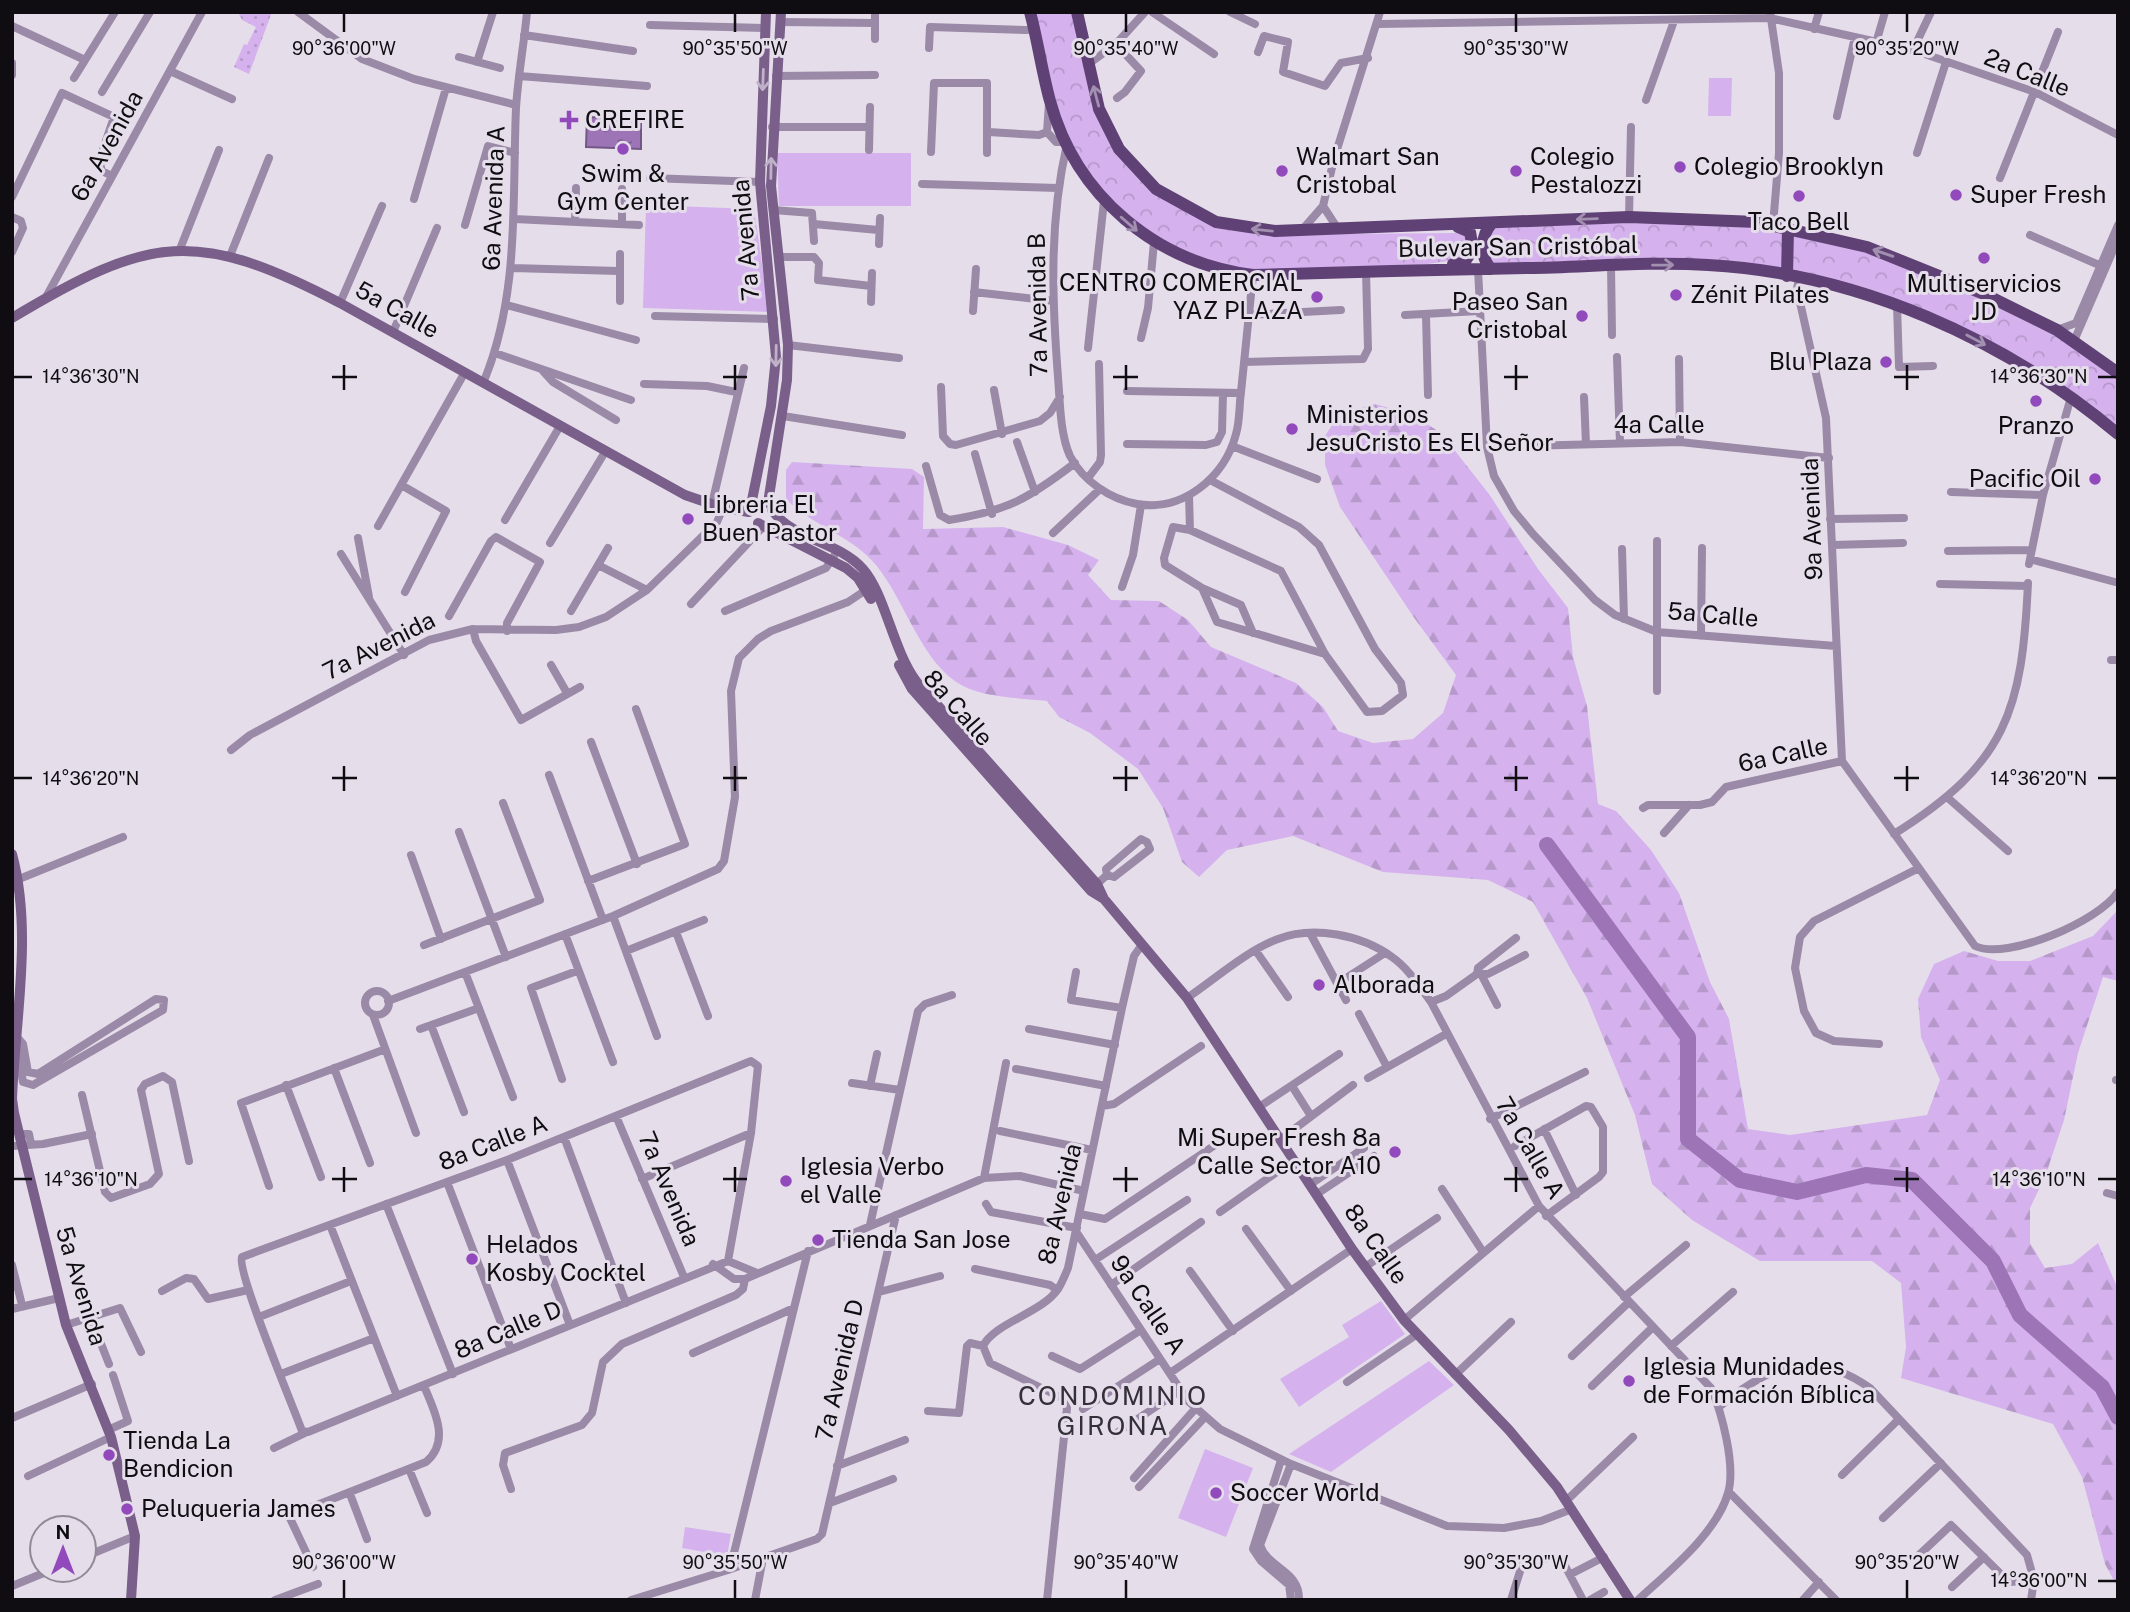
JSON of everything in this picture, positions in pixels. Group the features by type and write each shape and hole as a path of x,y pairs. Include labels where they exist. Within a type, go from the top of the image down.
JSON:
{"main road":[{"name":"Bulevar San Cristóbal","path":"1028,12 1042,59 1049,100 1066,143 1104,201 1154,242 1198,262 1253,275 1708,265 1793,277 1897,305 1956,329 2019,362 2071,397 2118,434"},
{"name":"Bulevar San Cristóbal","path":"1077,12 1087,65 1107,128 1119,149 1156,189 1216,222 1275,231 1629,217 1716,218 1773,225 1901,259 2003,302 2057,330 2118,373"},
{"path":"1485,269 1483,236 1492,223"},
{"path":"1394,270 1409,265 1464,263 1473,249 1470,232 1445,225"},
{"path":"1788,229 1793,277"}],"street":[{"path":"102,92 150,12"},
{"name":"6a Avenida","path":"45,299 202,12"},
{"path":"298,12 362,59 446,88 516,105"},
{"path":"477,62 493,12"},
{"name":"6a Avenida A","path":"484,381 495,353 507,305 512,268 516,105 527,12"},
{"name":"7a Avenida","path":"750,508 775,378 774,318 760,182 766,12"},
{"path":"875,12 875,39"},
{"path":"1028,12 1027,30 1042,59"},
{"path":"1087,65 1116,44 1145,12"},
{"path":"1152,12 1214,54"},
{"path":"1230,12 1255,24"},
{"path":"1301,230 1323,205 1334,159 1368,58 1380,12"},
{"path":"1814,29 1819,12"},
{"path":"1876,43 1885,12"},
{"path":"1913,50 1931,12"},
{"path":"74,78 112,13"},
{"path":"1770,15 1779,73 1779,153 1773,225"},
{"name":"2a Calle","path":"1378,24 1674,21 1770,15 1814,29 1913,50 2035,92 2118,135"},
{"path":"780,17 875,23"},
{"name":"7a Avenida","path":"770,506 783,416 788,345 773,210 772,127 780,17"},
{"path":"1646,100 1674,21"},
{"path":"650,25 765,28"},
{"path":"12,26 85,60"},
{"path":"929,48 930,27 1027,30"},
{"path":"2000,178 2058,32"},
{"path":"524,35 633,51"},
{"path":"1258,52 1264,36 1288,42 1283,72 1325,86 1341,63 1368,58"},
{"path":"1837,116 1854,37"},
{"path":"1116,44 1141,71 1125,92 1117,97"},
{"path":"459,57 500,68"},
{"path":"1917,153 1947,62"},
{"path":"12,75 13,64"},
{"path":"170,71 232,99"},
{"path":"776,76 875,75"},
{"path":"519,76 647,86"},
{"path":"931,152 935,83 989,83 987,153"},
{"path":"414,200 446,88"},
{"path":"12,197 62,93 114,117 99,162 102,172 112,177"},
{"path":"1049,100 1047,132 1056,142 1066,143"},
{"path":"869,150 870,107"},
{"path":"772,127 869,127"},
{"path":"1629,217 1631,127"},
{"path":"988,132 1039,135 1047,132"},
{"name":"7a Avenida B","path":"1066,143 1058,188 1052,301 1066,443 1074,463"},
{"path":"465,225 488,146 515,153"},
{"path":"180,249 219,150"},
{"path":"230,256 269,158"},
{"path":"650,178 760,182"},
{"path":"922,184 1058,188"},
{"path":"575,222 576,188"},
{"path":"622,189 622,224"},
{"path":"1088,348 1104,201"},
{"path":"1323,205 1338,229"},
{"path":"340,303 382,206"},
{"path":"773,210 810,212 814,224 814,241"},
{"path":"12,216 21,221 23,228 12,252"},
{"path":"879,244 880,218"},
{"path":"514,219 639,225"},
{"path":"814,224 878,230"},
{"path":"2057,330 2076,323 2118,225"},
{"path":"393,332 437,229"},
{"path":"2030,235 2099,265"},
{"path":"2074,341 2118,239"},
{"path":"1141,338 1148,308 1154,242"},
{"name":"5a Calle","path":"12,318 123,260 180,249 230,256 282,273 340,303 685,495 717,506 750,508 758,500 770,506"},
{"path":"620,254 620,301"},
{"path":"779,257 814,257 818,263 818,280 871,286"},
{"path":"1611,266 1612,335"},
{"path":"512,268 619,271"},
{"path":"973,311 976,269"},
{"name":"5a Calle","path":"1485,269 1479,311 1487,447 1494,476 1514,511 1595,600 1624,619 1657,632 1836,646"},
{"path":"1244,362 1359,361 1366,356 1366,271"},
{"path":"871,302 872,273"},
{"path":"926,466 940,515 949,520 992,513 1035,492 1074,463 1100,489 1113,497 1141,505 1165,504 1189,496 1210,480 1232,446 1238,425 1253,275"},
{"name":"9a Avenida","path":"1793,277 1826,418 1842,761"},
{"path":"974,292 1052,301"},
{"path":"507,305 636,340"},
{"path":"1897,305 1899,367 1933,366"},
{"path":"1249,315 1341,310"},
{"path":"1405,315 1479,311"},
{"path":"1426,314 1429,395"},
{"path":"655,316 774,318"},
{"path":"788,345 899,358"},
{"path":"495,353 631,400"},
{"path":"1617,357 1620,443"},
{"path":"1679,359 1680,442"},
{"path":"1088,478 1100,462 1101,455 1100,364"},
{"path":"717,506 736,392 744,368"},
{"path":"542,370 553,382 617,420"},
{"path":"378,526 465,372"},
{"path":"644,384 707,386 736,392"},
{"path":"941,387 945,441 956,445 1040,421 1050,413 1060,397"},
{"path":"994,390 1002,434"},
{"path":"1127,391 1241,393"},
{"path":"1127,444 1206,445 1217,442 1222,432 1223,393"},
{"path":"1584,397 1586,444"},
{"path":"2030,558 2043,495 2071,397"},
{"path":"783,416 902,435"},
{"path":"505,520 560,426"},
{"path":"1017,442 1035,492"},
{"name":"4a Calle","path":"1487,447 1680,442 1829,458"},
{"path":"1232,446 1317,479"},
{"path":"550,543 605,452"},
{"path":"975,454 992,513"},
{"path":"1210,480 1299,527 1319,545 1376,649 1402,683 1404,692 1401,698 1375,714 1360,703 1325,654 1281,571 1190,530 1173,527 1164,558 1165,565 1202,588 1241,605 1253,634"},
{"path":"403,486 446,511 405,592"},
{"path":"1053,533 1100,489"},
{"path":"1951,492 2043,495"},
{"path":"1189,496 1190,530"},
{"path":"1122,587 1133,555 1141,505"},
{"name":"7a Avenida","path":"231,750 250,735 429,640 473,629 507,631 579,627 606,617 647,590 717,522 717,506"},
{"path":"691,604 761,525 769,520 770,506"},
{"name":"8a Calle","path":"770,506 784,523 835,555 858,578 876,603"},
{"path":"750,508 761,525"},
{"path":"1830,519 1904,518"},
{"name":"8a Calle","path":"761,525 851,559 866,572 912,689 1091,891 1104,899"},
{"path":"449,616 491,541 496,537 540,562 507,622 507,631"},
{"path":"358,538 371,603"},
{"path":"1657,541 1657,691"},
{"path":"1832,545 1903,543"},
{"path":"571,611 608,548"},
{"path":"1701,636 1702,548"},
{"path":"1622,549 1624,619"},
{"path":"1948,551 2030,558 2115,582"},
{"path":"341,554 404,655"},
{"path":"725,611 826,568 835,555"},
{"path":"388,1001 608,918 707,877 724,861 735,796 730,691 739,658 758,639 771,631 848,602 866,590 866,584 851,559"},
{"path":"598,565 647,590"},
{"path":"1894,834 1948,798 1977,769 2002,730 2015,697 2024,652 2028,584 1940,584"},
{"path":"1202,588 1217,622 1325,654"},
{"path":"473,629 476,641 518,717 524,721 567,692 580,687"},
{"path":"551,665 567,692"},
{"name":"8a Calle","path":"902,666 1097,884 1104,899 1141,946 1187,998 1352,1249 1404,1320 1509,1430 1569,1504 1630,1600"},
{"path":"588,881 685,844 636,709"},
{"path":"592,742 637,864"},
{"name":"6a Calle","path":"1643,808 1648,805 1712,802 1726,787 1842,761 1975,946 1986,951 2011,950 2093,917 2118,891"},
{"path":"549,775 588,881 626,951 657,1036"},
{"path":"1948,798 2008,851"},
{"path":"424,945 540,900 503,803"},
{"path":"1664,833 1689,805"},
{"path":"458,832 506,957"},
{"path":"19,878 123,837"},
{"path":"1141,839 1147,842 1150,849 1114,877 1107,875 1106,869 1141,839"},
{"name":"5a Avenida","path":"12,854 19,878 13,1113 66,1325 92,1384 109,1434 135,1536 131,1600"},
{"path":"411,855 441,939"},
{"path":"1879,1044 1834,1041 1816,1032 1804,1011 1795,968 1800,937 1814,921 1919,868"},
{"path":"1097,884 1107,875"},
{"path":"626,951 704,920"},
{"path":"676,932 708,1016"},
{"path":"1310,933 1346,1000"},
{"name":"7a Calle A","path":"1187,998 1277,939 1310,933 1349,938 1385,953 1411,974 1431,1002 1490,1119 1546,1216 1711,1388 1719,1407"},
{"path":"565,934 613,1062"},
{"path":"1497,1004 1479,975 1478,968 1516,938"},
{"name":"8a Avenida","path":"928,1411 959,1413 967,1346 970,1343 983,1346 992,1336 1034,1310 1057,1290 1068,1268 1122,1008 1134,956 1141,946"},
{"path":"1256,951 1288,997"},
{"path":"1346,978 1385,953"},
{"path":"1431,1002 1446,996 1479,975 1525,955"},
{"path":"562,1079 531,988 577,971"},
{"path":"466,972 513,1097"},
{"path":"1076,972 1071,1000 1122,1008"},
{"path":"373,1015 384,1013 388,1001 384,994 371,993 365,1004 373,1015 383,1050 416,1133"},
{"path":"870,1225 918,1011 925,1004 952,995"},
{"path":"156,999 161,999 165,1004 163,1010 33,1085 23,1082 15,1035 23,1044 29,1072 38,1074 156,999"},
{"path":"420,1029 479,1008"},
{"path":"1359,1014 1387,1067"},
{"path":"431,1025 464,1112"},
{"path":"1029,1029 1115,1045"},
{"path":"1368,1078 1446,1034"},
{"path":"1102,1106 1114,1104 1201,1046"},
{"path":"269,1186 240,1103 383,1050"},
{"path":"870,1086 877,1054"},
{"path":"1259,1107 1339,1054"},
{"name":"8a Calle A","path":"247,1290 240,1260 242,1256 507,1160 743,1064 755,1062 758,1066 751,1133"},
{"path":"984,1178 1006,1063"},
{"path":"334,1068 370,1163"},
{"path":"1016,1069 1106,1086"},
{"path":"1490,1119 1585,1072"},
{"path":"82,1094 107,1196 117,1198 155,1181 159,1174 141,1090 145,1084 166,1077 172,1082 189,1161"},
{"path":"852,1083 900,1090"},
{"path":"286,1085 320,1177"},
{"path":"1281,1139 1353,1085"},
{"path":"1292,1086 1311,1116"},
{"path":"1515,1146 1586,1106 1591,1107 1603,1127 1605,1166 1599,1177 1546,1216"},
{"name":"7a Avenida","path":"616,1116 684,1278"},
{"path":"1544,1129 1576,1195"},
{"path":"1000,1131 1093,1150"},
{"path":"642,1179 751,1133"},
{"path":"751,1133 728,1261 757,1273"},
{"path":"21,1142 92,1134"},
{"path":"564,1137 626,1303"},
{"path":"1080,1214 1105,1219 1221,1141"},
{"path":"1311,1184 1364,1148"},
{"path":"1317,1194 1374,1156"},
{"path":"507,1160 570,1325"},
{"path":"1220,1212 1294,1160"},
{"path":"713,1265 734,1279 745,1279 984,1178 1020,1176 1084,1191"},
{"path":"447,1182 511,1349"},
{"path":"1442,1189 1483,1252"},
{"path":"2107,1193 2118,1196"},
{"path":"1095,1260 1187,1200"},
{"path":"386,1204 453,1374"},
{"path":"986,1204 992,1212 1077,1230"},
{"path":"1404,1320 1539,1206"},
{"name":"7a Avenida D","path":"763,1558 822,1534 896,1215"},
{"path":"1365,1267 1437,1218"},
{"path":"1111,1285 1201,1222"},
{"path":"330,1225 397,1396"},
{"path":"1246,1229 1291,1291"},
{"name":"9a Calle A","path":"1077,1230 1181,1390 1195,1409 1220,1429 1281,1460 1447,1525 1504,1528 1541,1521 1569,1504"},
{"path":"1572,1356 1686,1245"},
{"path":"1170,1373 1352,1249"},
{"path":"728,1570 808,1251"},
{"name":"8a Calle D","path":"274,1448 304,1432 424,1386 728,1261"},
{"path":"12,1265 21,1301"},
{"path":"975,1269 1050,1285 1057,1290"},
{"path":"1191,1270 1233,1331"},
{"path":"879,1292 940,1276"},
{"path":"162,1291 186,1278 194,1279 208,1299 247,1290 304,1432"},
{"path":"511,1489 503,1465 505,1453 582,1425 592,1413 603,1362 622,1344 736,1295 743,1289 745,1279"},
{"path":"259,1317 351,1281"},
{"path":"1671,1346 1733,1292"},
{"path":"12,1309 59,1298"},
{"path":"66,1325 120,1308 141,1352"},
{"path":"692,1353 794,1308"},
{"path":"90,1317 109,1364"},
{"path":"1455,1375 1511,1322"},
{"path":"1592,1386 1653,1327"},
{"path":"1052,1356 1080,1369 1141,1330"},
{"path":"1346,1382 1416,1335"},
{"path":"281,1374 374,1338"},
{"path":"983,1346 990,1363 1062,1398 1067,1408 1047,1600"},
{"path":"1083,1409 1160,1359"},
{"path":"1638,1600 1710,1528 1729,1492 1727,1447 1719,1407 1758,1377 1784,1366 1826,1366 1849,1373 1870,1388 2027,1555 2034,1580 2031,1600"},
{"path":"28,1476 109,1434 128,1421 113,1375"},
{"path":"12,1418 92,1384"},
{"path":"313,1567 289,1516 350,1494 435,1455 439,1441 438,1419 424,1386"},
{"path":"1115,1434 1181,1390"},
{"path":"1134,1478 1195,1409"},
{"path":"1139,1487 1205,1417"},
{"path":"1842,1475 1899,1419"},
{"path":"1569,1504 1633,1437"},
{"path":"836,1466 905,1440"},
{"path":"1281,1460 1271,1484 1253,1549 1261,1562 1289,1586 1291,1600"},
{"path":"1883,1518 1941,1463"},
{"path":"1291,1464 1261,1545 1267,1557 1294,1580 1299,1589 1298,1600"},
{"path":"409,1469 427,1513"},
{"path":"830,1503 893,1479"},
{"path":"1271,1484 1280,1490"},
{"path":"1729,1492 1836,1600"},
{"path":"350,1494 367,1539"},
{"path":"1919,1555 1951,1525 2009,1582 2034,1580"},
{"path":"98,1551 135,1536"},
{"path":"1511,1600 1519,1570 1527,1562 1558,1557 1571,1574 1583,1600"},
{"path":"1571,1574 1604,1557"},
{"path":"631,1600 763,1558 755,1600"},
{"path":"1952,1587 1984,1558"},
{"path":"1803,1600 1819,1582"},
{"path":"275,1600 318,1584"},
{"path":"1590,1600 1604,1592"}],"green space":[{"path":"238,12 272,12 249,74 234,67 244,44 247,45 256,27 242,20"},
{"path":"1033,12 1071,12 1122,160 1214,225 1341,234 1456,233 1464,234 1468,248 1459,259 1427,264 1272,272 1225,267 1174,247 1128,217 1108,198 1076,155 1054,104"},
{"path":"1709,78 1732,78 1731,116 1708,116"},
{"path":"777,153 911,153 911,206 779,206"},
{"path":"646,205 754,209 769,312 643,308"},
{"path":"1696,221 1785,230 1783,272 1493,264 1489,252 1489,231 1493,227"},
{"path":"1791,232 1891,259 2046,328 2118,377 2118,430 1958,326 1789,273"},
{"path":"1375,404 1413,415 1441,433 1489,494 1538,569 1568,608 1573,657 1587,706 1598,804 1616,811 1651,850 1679,893 1710,982 1729,1019 1748,1129 1790,1135 1927,1115 1940,1080 1921,1037 1918,999 1934,964 1964,951 1998,961 2030,961 2093,936 2118,910 2118,981 2103,977 2078,1053 2064,1120 2045,1177 2030,1208 2030,1243 2045,1268 2072,1264 2098,1243 2118,1289 2118,1588 2105,1564 2082,1477 2053,1424 1901,1378 1906,1347 1901,1283 1872,1261 1760,1261 1692,1220 1652,1184 1635,1115 1587,998 1533,902 1488,880 1383,872 1293,836 1227,850 1199,877 1182,862 1163,808 1138,769 1090,733 1059,717 1047,701 983,693 963,686 949,676 925,648 876,565 855,546 786,499 786,470 792,462 912,469 924,477 923,529 1003,527 1068,545 1099,560 1088,575 1111,600 1159,601 1188,620 1211,647 1296,683 1323,707 1338,731 1373,743 1413,739 1443,713 1456,675 1340,507 1325,465 1325,436 1339,414"},
{"path":"1381,1301 1405,1334 1299,1407 1280,1379 1349,1337 1342,1325"},
{"path":"1429,1361 1454,1385 1331,1472 1289,1454"},
{"name":"Soccer World","path":"1205,1449 1253,1468 1226,1537 1178,1518"},
{"path":"685,1527 731,1534 727,1556 682,1548"}],"water":[{"path":"587,117 641,119 641,149 586,147"}],"waterway":[{"path":"1547,845 1688,1037 1688,1139 1740,1180 1797,1192 1866,1175 1912,1180 1993,1261 2020,1315 2102,1387 2118,1417"}],"place":[{"name":"CREFIRE","path":"569,120"},
{"name":"Swim & Gym Center","path":"623,149"},
{"name":"Colegio Brooklyn","path":"1680,167"},
{"name":"Walmart San Cristobal","path":"1282,171"},
{"name":"Colegio Pestalozzi","path":"1516,171"},
{"name":"Super Fresh","path":"1956,195"},
{"name":"Taco Bell","path":"1799,196"},
{"name":"Multiservicios JD","path":"1984,258"},
{"name":"Zénit Pilates","path":"1676,295"},
{"name":"CENTRO COMERCIAL YAZ PLAZA","path":"1317,297"},
{"name":"Paseo San Cristobal","path":"1582,316"},
{"name":"Blu Plaza","path":"1886,362"},
{"name":"Pranzo","path":"2036,401"},
{"name":"Ministerios JesuCristo Es El Señor","path":"1292,429"},
{"name":"Pacific Oil","path":"2095,479"},
{"name":"Libreria El Buen Pastor","path":"688,519"},
{"name":"Alborada","path":"1319,985"},
{"name":"Mi Super Fresh 8a Calle Sector A10","path":"1395,1152"},
{"name":"Iglesia Verbo el Valle","path":"786,1181"},
{"name":"Tienda San Jose","path":"818,1240"},
{"name":"Helados Kosby Cocktel","path":"472,1259"},
{"name":"Iglesia Munidades de Formación Bíblica","path":"1629,1381"},
{"name":"Tienda La Bendicion","path":"109,1455"},
{"name":"Soccer World","path":"1216,1493"},
{"name":"Peluqueria James","path":"127,1509"}],"district":[{"name":"CONDOMINIO GIRONA","path":"1113,1411"}]}
